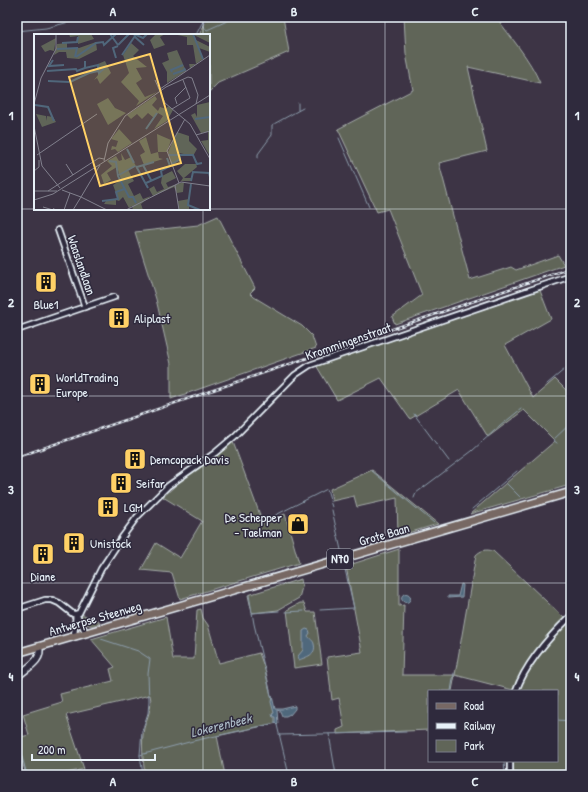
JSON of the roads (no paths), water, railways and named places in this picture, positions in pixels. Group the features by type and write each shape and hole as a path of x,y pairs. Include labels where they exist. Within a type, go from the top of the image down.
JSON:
{"main road":[{"name":"Grote Baan","path":"181,605 571,492"},
{"name":"Antwerpse Steenweg","path":"17,653 181,605"}],"street":[{"name":"Waaslandlaan","path":"58,230 85,307"},
{"name":"Krommingenstraat","path":"76,614 79,613 100,569 122,536 137,517 168,486 225,445 295,375 310,365 571,276"},
{"name":"Waaslandlaan","path":"17,330 114,297"},
{"path":"17,609 44,600 56,601 73,614 76,614 86,633"},
{"path":"74,636 76,614"},
{"path":"517,690 536,656 552,635 571,616"},
{"path":"17,677 38,659 40,654 39,647"},
{"path":"510,762 510,775"}],"water":[{"path":"461,584 463,585 462,597 448,598 448,596 458,596"},
{"path":"406,593 411,598 406,603 401,598"},
{"path":"306,629 309,630 310,633 308,636 314,643 315,648 308,657 299,660 298,656 303,650 303,631"},
{"path":"272,696 275,709 295,706 295,709 290,715 286,716 282,716 280,711 277,710 277,725 275,723 275,717 273,717 272,714 274,713 271,702"}],"waterway":[{"path":"17,31 46,28 77,20 106,17"},
{"path":"205,17 204,24 207,30 236,17"},
{"path":"196,34 203,21"},
{"path":"298,103 298,110"},
{"path":"258,158 258,154 272,135 272,125 303,108"},
{"path":"339,138 369,207"},
{"path":"547,384 571,364"},
{"path":"414,498 416,493 472,451 521,409"},
{"path":"414,414 449,461"},
{"path":"557,443 553,440 571,423"},
{"path":"372,471 434,523"},
{"path":"472,509 517,471"},
{"path":"506,483 521,498"},
{"path":"262,522 327,489 330,499"},
{"path":"330,501 332,507"},
{"path":"332,510 341,550"},
{"path":"320,610 354,608 344,565"},
{"path":"249,595 254,624 272,700"},
{"path":"252,613 279,611"},
{"path":"286,612 304,611"},
{"path":"101,639 138,651 150,659 148,674 148,713 142,731 140,755 143,775"},
{"path":"451,690 454,673"},
{"name":"Lokerenbeek","path":"558,720 571,721"},
{"name":"Lokerenbeek","path":"140,755 193,741 276,724"},
{"name":"Lokerenbeek","path":"277,725 289,775"},
{"path":"280,735 406,732"},
{"path":"329,734 336,775"},
{"path":"18,742 27,775"},
{"name":"Lokerenbeek","path":"504,762 505,775"},
{"path":"546,775 571,769"}],"railway":[{"path":"17,457 571,268"}],"place":[{"name":"Blue1","path":"46,282"},
{"name":"Aliplast","path":"119,318"},
{"name":"WorldTrading Europe","path":"40,384"},
{"name":"Demcopack Davis","path":"135,459"},
{"name":"Seifar","path":"121,483"},
{"name":"LGM","path":"108,507"},
{"name":"De Schepper - Taelman","path":"298,524"},
{"name":"Unistock","path":"74,543"},
{"name":"Diane","path":"43,554"}]}
